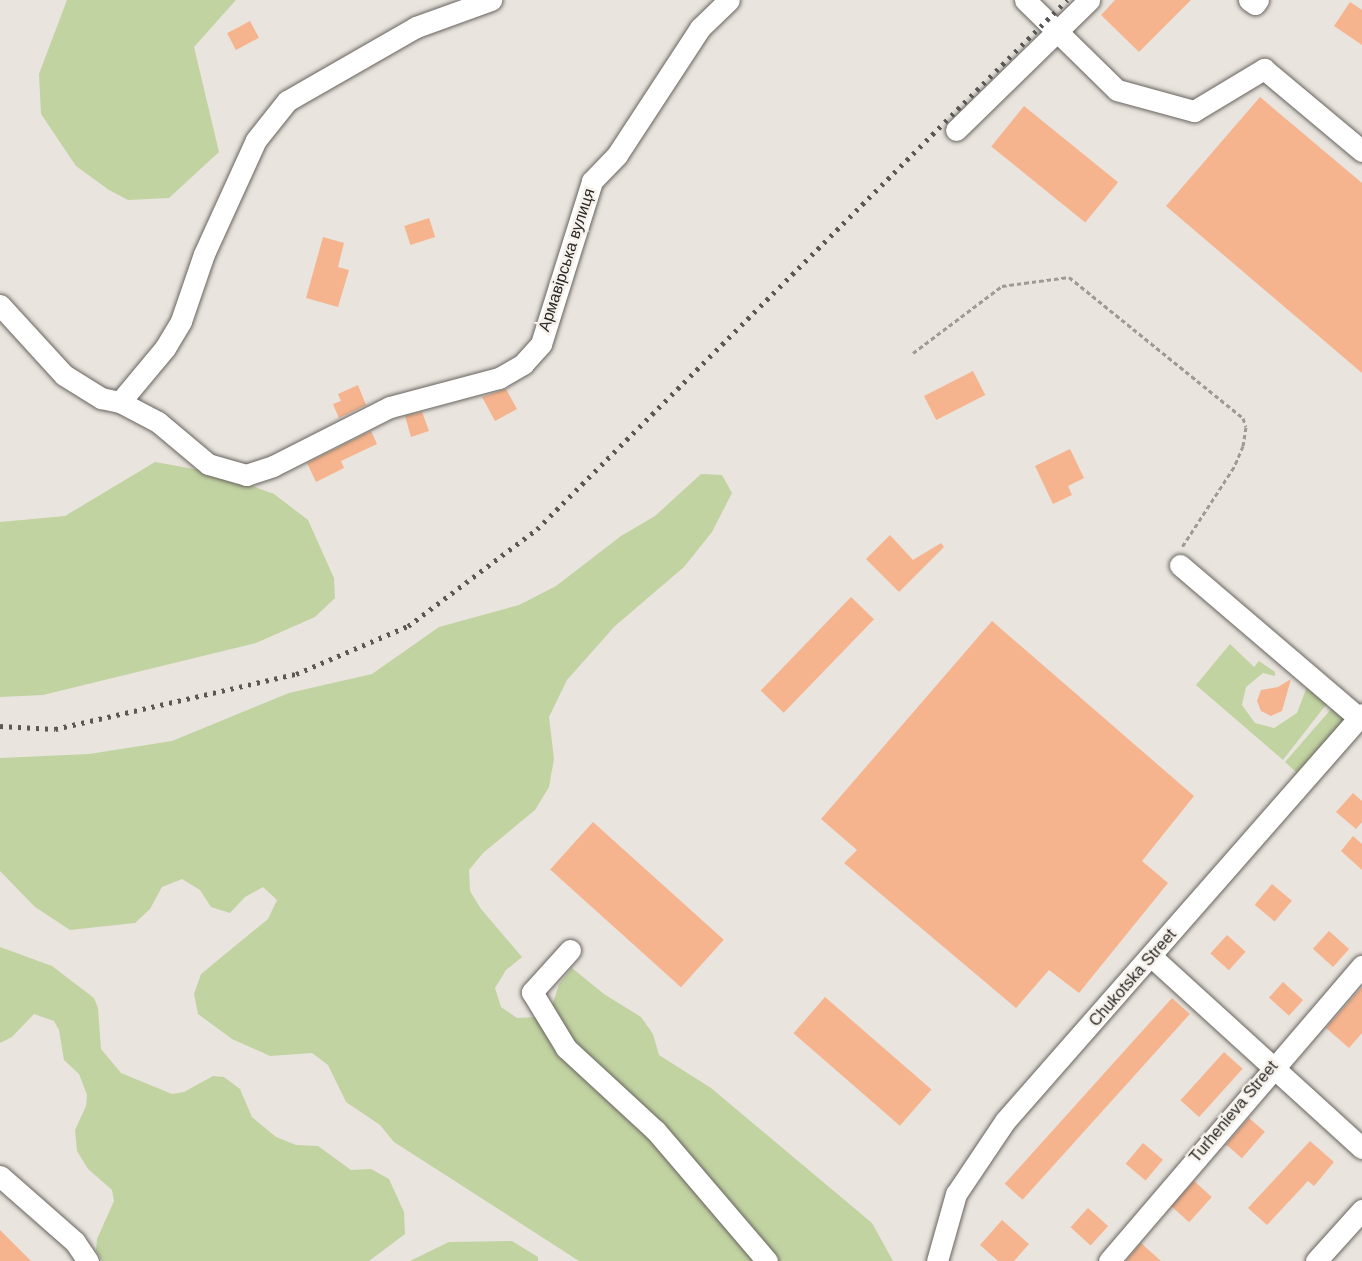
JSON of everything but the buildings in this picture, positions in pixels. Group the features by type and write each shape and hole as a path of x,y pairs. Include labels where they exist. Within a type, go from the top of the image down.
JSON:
{"street":[{"path":"120,402 165,348 181,321 204,254 256,140 287,101 416,27 491,0"},
{"name":"Армавірська вулиця","path":"0,305 64,375 101,398 120,402 159,422 208,464 246,475 273,466 390,407 499,378 523,364 541,344 592,181 617,155 700,28 729,0"},
{"path":"1025,0 1117,90 1194,111 1264,69 1362,151"},
{"path":"956,130 1089,0"},
{"path":"1249,0 1255,4 1258,0"},
{"path":"1180,565 1360,716"},
{"name":"Chukotska Street","path":"937,1261 956,1194 1005,1121 1152,957 1360,716"},
{"path":"570,950 532,992 566,1048 656,1131 767,1261"},
{"path":"1152,957 1362,1148"},
{"name":"Turhenieva Street","path":"1109,1261 1272,1068 1362,966"},
{"path":"0,1176 75,1242 88,1261"},
{"path":"1316,1261 1362,1210"}],"path":[{"path":"913,353 1002,286 1069,277 1243,418 1246,427 1234,467 1181,549 1180,565"}],"green space":[{"path":"67,0 236,0 194,47 219,152 169,198 128,200 109,190 76,166 41,114 39,74"},
{"path":"155,462 216,473 274,494 308,520 334,578 335,598 315,617 256,643 43,695 0,697 0,522 65,516"},
{"path":"701,474 722,475 732,493 712,532 684,567 615,626 567,680 549,717 554,759 549,787 535,810 483,853 469,870 470,891 481,909 522,957 506,970 495,988 501,1007 517,1018 537,1017 553,1003 559,984 572,968 604,994 641,1017 653,1034 659,1055 711,1088 872,1223 893,1261 579,1261 394,1142 380,1125 346,1102 328,1065 312,1053 270,1056 232,1039 198,1014 194,994 201,974 268,919 277,900 263,887 245,897 230,913 211,907 200,890 182,879 162,887 150,909 135,923 70,930 35,907 0,871 0,758 89,754 172,741 289,693 372,674 439,627 519,605 556,586 621,536 655,516"},
{"path":"1230,644 1254,667 1259,661 1275,672 1275,676 1263,673 1246,687 1242,705 1255,723 1274,728 1297,713 1308,684 1331,704 1325,706 1283,760 1196,685"},
{"path":"1332,708 1348,721 1283,793 1296,772 1285,762"},
{"path":"0,947 52,966 94,998 98,1008 101,1049 121,1073 172,1094 184,1092 213,1076 224,1077 240,1089 252,1117 276,1137 296,1145 318,1146 351,1170 371,1169 389,1179 404,1212 405,1234 369,1261 102,1261 96,1250 97,1239 114,1201 112,1190 88,1169 77,1151 75,1130 86,1106 87,1095 79,1074 64,1060 59,1030 54,1021 34,1014 12,1037 0,1043"},
{"path":"512,1241 538,1257 538,1261 410,1261 449,1242"}],"railway":[{"path":"0,726 55,729 296,674 408,626 537,529 1067,0"}]}
